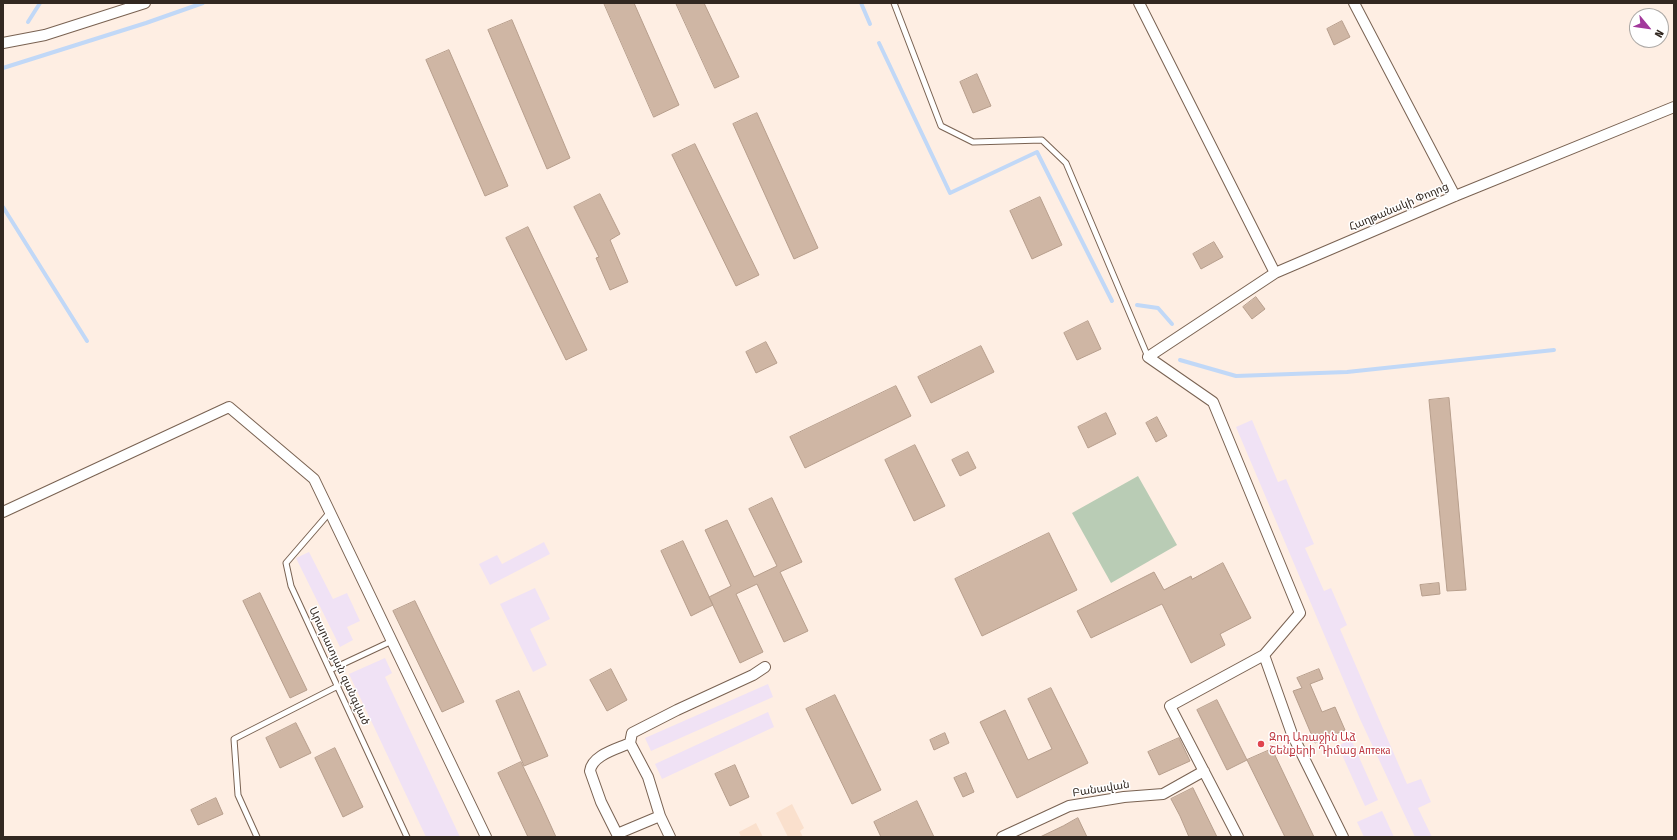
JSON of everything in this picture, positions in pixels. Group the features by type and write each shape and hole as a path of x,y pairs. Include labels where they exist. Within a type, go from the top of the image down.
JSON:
{"street":[{"path":"3,43 46,35 145,3"},
{"path":"1139,3 1275,273"},
{"path":"1354,3 1455,196"},
{"name":"Հաղթանակի Փողոց","path":"1148,357 1275,273 1455,196 1674,107"},
{"path":"1148,357 1213,402 1300,613 1264,655 1170,706 1238,837"},
{"path":"3,512 229,407 314,479 486,837"},
{"path":"1264,655 1292,734 1344,837"},
{"path":"670,837 660,816 648,777 630,743 632,733 677,710 754,675 765,667"},
{"path":"630,743 593,761 590,766 590,771 601,802 617,836 660,816"},
{"name":"Բանավան","path":"1002,837 1069,806 1124,797 1163,794 1204,771"}],"lane":[{"path":"894,3 941,126 973,142 1042,140 1066,163 1148,357"},
{"name":"Արարատյան զանգված","path":"330,512 286,563 291,586 407,837"},
{"path":"330,670 392,641"},
{"path":"257,837 238,795 234,739 338,686"}],"shaded area":[{"path":"1252,420 1278,482 1286,479 1314,544 1305,548 1324,591 1331,588 1347,625 1340,629 1407,784 1421,779 1431,802 1418,808 1432,837 1415,837 1360,719 1236,427"},
{"path":"544,542 550,554 490,585 479,564 497,555 502,564"},
{"path":"309,552 333,599 347,593 360,621 347,627 353,640 340,647 296,558"},
{"path":"535,588 550,619 530,629 547,665 533,672 500,604"},
{"path":"385,658 392,673 385,677 460,837 426,837 349,674"},
{"path":"768,684 773,697 651,751 645,738"},
{"path":"768,712 774,727 662,779 655,764"},
{"path":"1351,739 1378,800 1365,806 1338,746"},
{"path":"792,804 804,828 800,831 803,837 788,837 776,813"},
{"path":"1382,811 1394,837 1364,837 1357,822"},
{"path":"756,823 763,837 741,837 739,832"}],"green space":[{"path":"1138,476 1177,545 1111,583 1072,513"}],"building":[{"path":"604,3 634,3 679,105 654,117"},
{"path":"676,3 704,3 739,77 715,88"},
{"path":"512,20 570,158 547,169 488,30"},
{"path":"1342,21 1350,37 1334,45 1327,29"},
{"path":"449,50 508,186 485,196 426,60"},
{"path":"977,74 991,106 973,113 960,82"},
{"path":"757,113 818,248 794,259 733,124"},
{"path":"695,144 759,275 736,286 672,155"},
{"path":"600,194 620,234 610,240 628,282 610,290 596,258 599,257 574,207"},
{"path":"1040,197 1062,245 1032,259 1010,211"},
{"path":"528,227 587,350 566,360 506,238"},
{"path":"1214,242 1223,257 1201,269 1193,254"},
{"path":"1256,297 1265,309 1252,319 1243,307"},
{"path":"1088,321 1101,349 1077,360 1064,333"},
{"path":"766,342 777,363 756,373 746,352"},
{"path":"981,346 994,372 931,403 918,377"},
{"path":"896,386 911,416 805,468 790,437"},
{"path":"1449,398 1466,590 1447,591 1429,400"},
{"path":"1106,413 1116,434 1088,448 1078,427"},
{"path":"1157,417 1167,436 1156,442 1146,423"},
{"path":"915,445 945,506 914,521 885,460"},
{"path":"968,452 976,468 960,476 952,460"},
{"path":"772,498 802,562 780,572 808,631 784,642 757,584 736,594 763,652 740,663 709,597 731,586 705,530 727,520 754,577 777,566 749,509"},
{"path":"1049,533 1077,590 982,636 955,579"},
{"path":"683,541 713,605 691,616 661,551"},
{"path":"1223,563 1251,618 1220,634 1225,645 1191,663 1162,604 1091,638 1077,611 1154,572 1164,590 1191,576 1192,579"},
{"path":"1439,583 1440,594 1422,596 1420,585"},
{"path":"260,593 307,690 290,698 243,601"},
{"path":"415,601 464,702 442,712 393,611"},
{"path":"611,669 627,700 607,711 590,680"},
{"path":"1319,669 1323,679 1310,684 1322,712 1335,707 1345,730 1315,743 1293,691 1302,688 1297,678"},
{"path":"1051,688 1088,763 1017,798 980,722 1005,710 1028,760 1052,749 1028,699"},
{"path":"519,691 548,756 524,766 496,701"},
{"path":"835,695 881,790 852,804 806,709"},
{"path":"1217,700 1247,760 1227,770 1197,710"},
{"path":"296,723 311,753 280,768 266,738"},
{"path":"945,733 949,743 934,750 930,740"},
{"path":"1179,738 1190,761 1159,775 1148,752"},
{"path":"335,748 363,807 343,817 315,758"},
{"path":"1272,749 1314,837 1285,837 1247,760"},
{"path":"521,762 556,837 528,837 498,773"},
{"path":"735,765 749,797 730,806 715,774"},
{"path":"966,773 974,792 963,797 954,778"},
{"path":"1193,788 1217,837 1189,837 1171,799"},
{"path":"216,798 223,814 198,825 191,810"},
{"path":"917,801 934,837 881,837 874,822"},
{"path":"1078,818 1087,837 1040,837 1063,826"}],"waterway":[{"path":"28,22 40,3"},
{"path":"3,68 146,23 203,3"},
{"path":"861,3 870,24"},
{"path":"879,43 950,193 1037,152 1112,301"},
{"path":"3,207 87,341"},
{"path":"1137,305 1158,308 1172,324"},
{"path":"1180,360 1236,376 1347,372 1554,350"}],"place":[{"name":"Զոդ Առաջին Աձ Շենքերի Դիմաց Аптека","path":"1261,744"}]}
